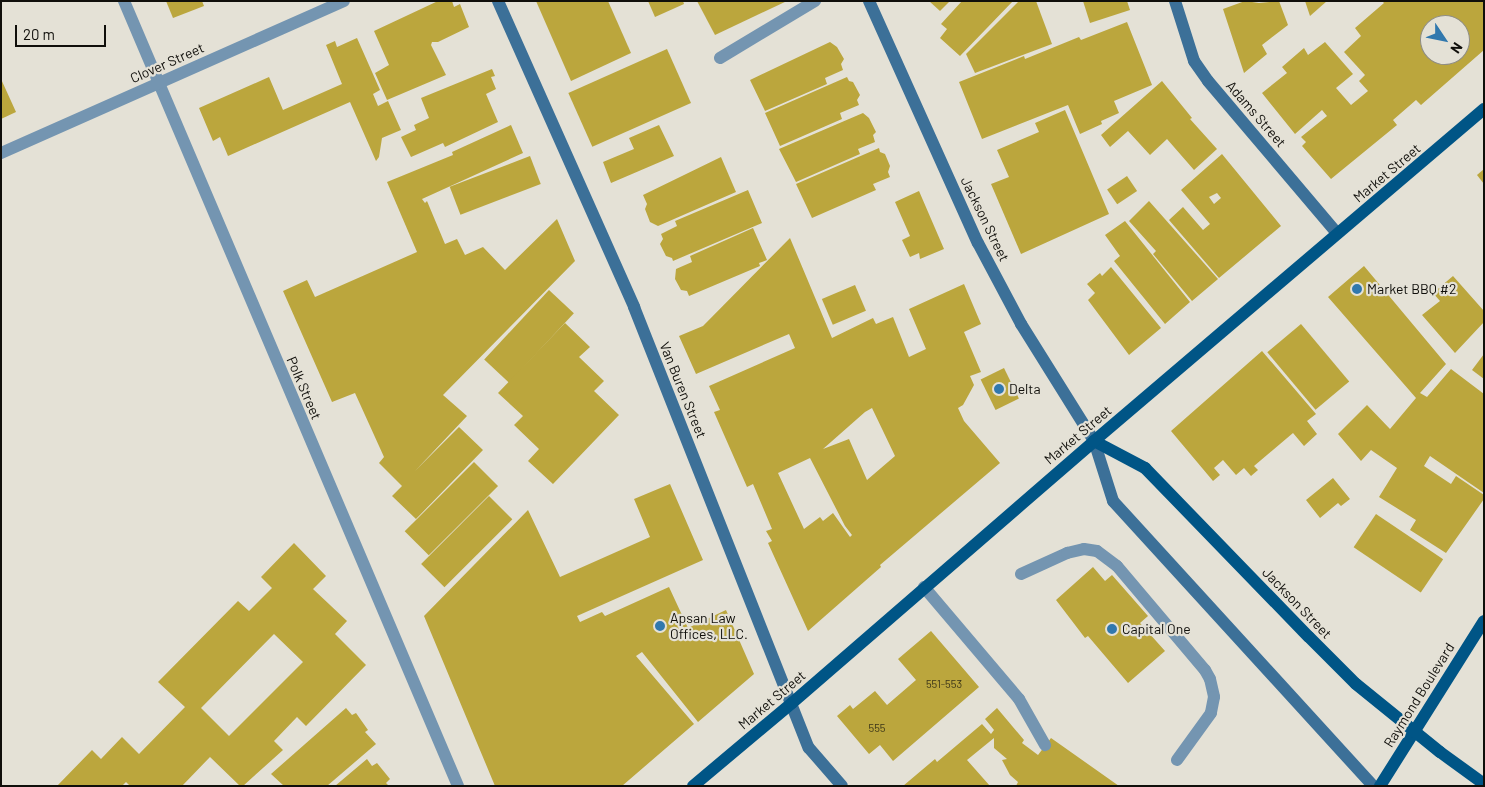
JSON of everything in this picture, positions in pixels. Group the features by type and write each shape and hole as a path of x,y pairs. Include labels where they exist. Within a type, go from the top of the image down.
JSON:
{"main road":[{"name":"Market Street","path":"693,786 1484,109"},
{"name":"Jackson Street","path":"1094,441 1145,468 1356,684 1440,752 1484,784"},
{"name":"Raymond Boulevard","path":"1380,786 1484,621"}],"street":[{"name":"Polk Street","path":"124,1 458,786"},
{"name":"Clover Street","path":"1,153 344,1"},
{"name":"Van Buren Street","path":"498,1 634,307 809,748 842,786"},
{"path":"720,58 815,1"},
{"name":"Jackson Street","path":"869,1 978,243 1021,324 1094,441 1113,501 1374,786"},
{"name":"Adams Street","path":"1175,1 1194,61 1208,81 1337,233"},
{"path":"1021,574 1067,553 1084,549 1097,551 1117,566 1205,670 1210,679 1214,697 1211,713 1177,760"},
{"path":"924,587 1019,700 1045,745"}],"building":[{"path":"166,1 202,1 204,6 173,18"},
{"path":"438,1 452,1 454,7 460,4 469,27 438,42 432,42 431,45 446,75 387,100 375,73 389,65 374,31"},
{"path":"536,1 608,1 631,53 571,81"},
{"path":"648,1 683,1 684,4 655,17"},
{"path":"697,1 787,1 715,35"},
{"path":"929,1 950,1 940,11"},
{"path":"962,1 1013,1 960,56 940,38 947,29 941,24"},
{"path":"1019,1 1036,1 1052,44 975,73 966,54"},
{"path":"1083,1 1127,1 1130,10 1090,23"},
{"path":"1245,1 1259,3 1279,1 1288,25 1262,45 1267,54 1244,73 1223,9"},
{"path":"1305,1 1327,1 1310,16"},
{"path":"1382,1 1484,1 1484,50 1470,62 1470,15 1420,15 1420,65 1467,65 1421,105 1416,100 1393,120 1397,125 1331,179 1302,146 1306,142 1301,137 1327,116 1322,110 1295,134 1262,93 1287,73 1282,67 1304,48 1308,55 1325,42 1353,74 1336,88 1351,105 1368,91 1359,81 1365,75 1344,52 1361,36 1355,28 1384,3"},
{"path":"1127,22 1152,85 1114,101 1119,113 1101,121 1102,124 1080,134 1068,105 982,139 959,82 1024,56 1025,59 1079,37 1081,40"},
{"path":"357,38 380,90 373,94 378,106 388,101 401,130 382,138 379,157 376,161 350,102 228,156 220,137 213,141 199,108 269,77 283,110 342,84 326,45 335,41 337,47"},
{"path":"830,42 837,47 844,59 841,64 843,70 825,78 827,84 765,111 750,80"},
{"path":"667,49 691,103 592,147 568,93"},
{"path":"492,69 495,76 491,77 496,89 486,94 498,122 445,147 443,143 411,157 401,137 416,130 414,125 429,118 421,98"},
{"path":"847,77 849,81 853,82 860,95 857,100 859,105 840,113 842,119 780,146 765,113"},
{"path":"1,79 16,112 1,119"},
{"path":"1162,81 1192,118 1190,119 1217,149 1194,170 1167,139 1150,155 1128,131 1110,147 1101,135"},
{"path":"1065,110 1109,214 1021,254 991,184 1009,177 997,150 1039,132 1035,123"},
{"path":"863,113 869,118 876,132 873,135 875,142 858,149 860,154 796,182 779,149"},
{"path":"511,125 523,153 422,199 425,203 427,201 445,244 457,239 465,255 483,247 505,270 557,219 575,261 443,395 467,416 415,471 459,427 483,450 416,519 392,496 402,486 379,463 384,457 355,393 332,402 283,291 307,280 315,297 417,252 387,182 453,155 452,152"},
{"path":"659,125 674,156 611,183 603,162 634,149 629,138"},
{"path":"879,148 880,152 885,154 890,166 888,172 890,177 873,184 876,190 812,218 796,184"},
{"path":"1222,154 1281,226 1219,278 1169,220 1183,207 1203,230 1210,224 1181,190","holes":["1217,193 1221,198 1214,204 1209,197"]},
{"path":"530,156 541,184 460,215 450,187"},
{"path":"721,157 736,192 658,226 650,222 645,209 647,204 643,195"},
{"path":"1484,169 1484,184 1477,175"},
{"path":"1127,176 1137,191 1117,204 1107,189"},
{"path":"748,190 762,223 673,261 672,258 666,256 660,244 663,239 661,234 677,226 675,221"},
{"path":"919,191 944,249 920,259 919,253 910,257 902,240 910,236 895,202"},
{"path":"1149,201 1218,279 1192,301 1153,254 1156,251 1129,221"},
{"path":"1125,221 1190,302 1165,324 1114,261 1120,256 1105,235"},
{"path":"753,228 767,260 759,263 760,266 689,296 687,291 681,290 675,279 676,269 692,262 690,256"},
{"path":"790,238 832,338 873,318 876,324 893,317 909,357 926,349 909,309 964,284 981,324 964,332 981,372 970,376 974,385 963,405 958,408 964,421 1000,463 880,565 881,567 808,631 768,543 772,541 766,531 772,529 753,484 747,487 714,412 720,410 709,386 795,348 789,334 696,374 679,336 703,326","holes":["872,408 895,456 867,480 849,439 823,449","810,458 845,526 852,535 850,537 833,513 823,521 820,517 804,529 778,473"]},
{"path":"1364,266 1446,364 1420,393 1427,397 1451,369 1484,394 1484,493 1430,456 1424,466 1451,484 1456,476 1484,495 1484,499 1446,553 1410,530 1416,520 1379,497 1397,468 1371,450 1361,461 1338,434 1367,405 1390,429 1416,398 1328,297"},
{"path":"1111,267 1161,328 1129,355 1088,300 1095,293 1087,284 1100,273 1102,276"},
{"path":"1453,276 1484,311 1484,322 1455,353 1422,315 1440,301 1433,293"},
{"path":"855,285 866,311 833,325 822,299"},
{"path":"549,290 574,313 509,383 484,359"},
{"path":"565,323 590,347 579,357 604,381 594,391 619,415 553,484 528,461 539,449 514,425 523,416 498,393"},
{"path":"1301,324 1349,381 1316,410 1267,352"},
{"path":"1262,351 1316,414 1307,421 1317,434 1304,446 1293,433 1254,466 1258,470 1251,476 1244,468 1236,475 1223,460 1214,468 1220,475 1213,481 1171,431"},
{"path":"1484,354 1484,379 1472,370"},
{"name":"Delta","path":"1004,368 1019,399 996,410 981,379"},
{"path":"474,462 498,486 429,555 405,531"},
{"path":"1333,478 1350,499 1341,506 1338,503 1320,518 1306,500"},
{"path":"670,484 703,560 577,616 580,622 602,612 605,616 669,587 688,628 726,610 754,674 698,722 642,652 636,656 694,724 622,786 495,786 424,616 528,510 560,577 650,537 634,499"},
{"path":"489,496 512,519 444,587 421,564"},
{"path":"1376,514 1443,559 1421,592 1354,547"},
{"path":"294,543 326,576 313,589 347,621 335,634 366,665 306,726 297,717 274,741 283,750 243,786 240,786 210,757 182,786 130,786 126,782 122,786 57,786 92,750 101,759 122,737 139,754 185,707 158,682 238,601 249,611 272,588 261,577","holes":["274,634 303,662 229,736 201,708"]},
{"name":"Capital One","path":"1093,567 1105,581 1112,575 1148,616 1140,623 1165,651 1128,683 1088,636 1085,638 1056,600"},
{"path":"931,631 979,687 893,761 880,745 869,754 837,716 850,705 853,709 875,691 887,705 916,680 898,659"},
{"path":"346,708 352,715 356,713 368,730 365,732 376,744 327,786 284,786 271,774"},
{"path":"997,708 1024,740 1022,743 1038,755 1051,738 1119,786 1016,786 1018,782 1010,775 1002,760 1007,759 994,748 994,738 967,760 990,786 903,786 935,759 937,762 982,724 991,734 994,730 985,719"},
{"path":"367,759 372,766 377,763 390,779 386,783 389,786 335,786"}],"place":[{"name":"Market BBQ #2","path":"1357,289"},
{"name":"Delta","path":"999,389"},
{"name":"Apsan Law Offices, LLC.","path":"660,626"},
{"name":"Capital One","path":"1112,629"}]}
